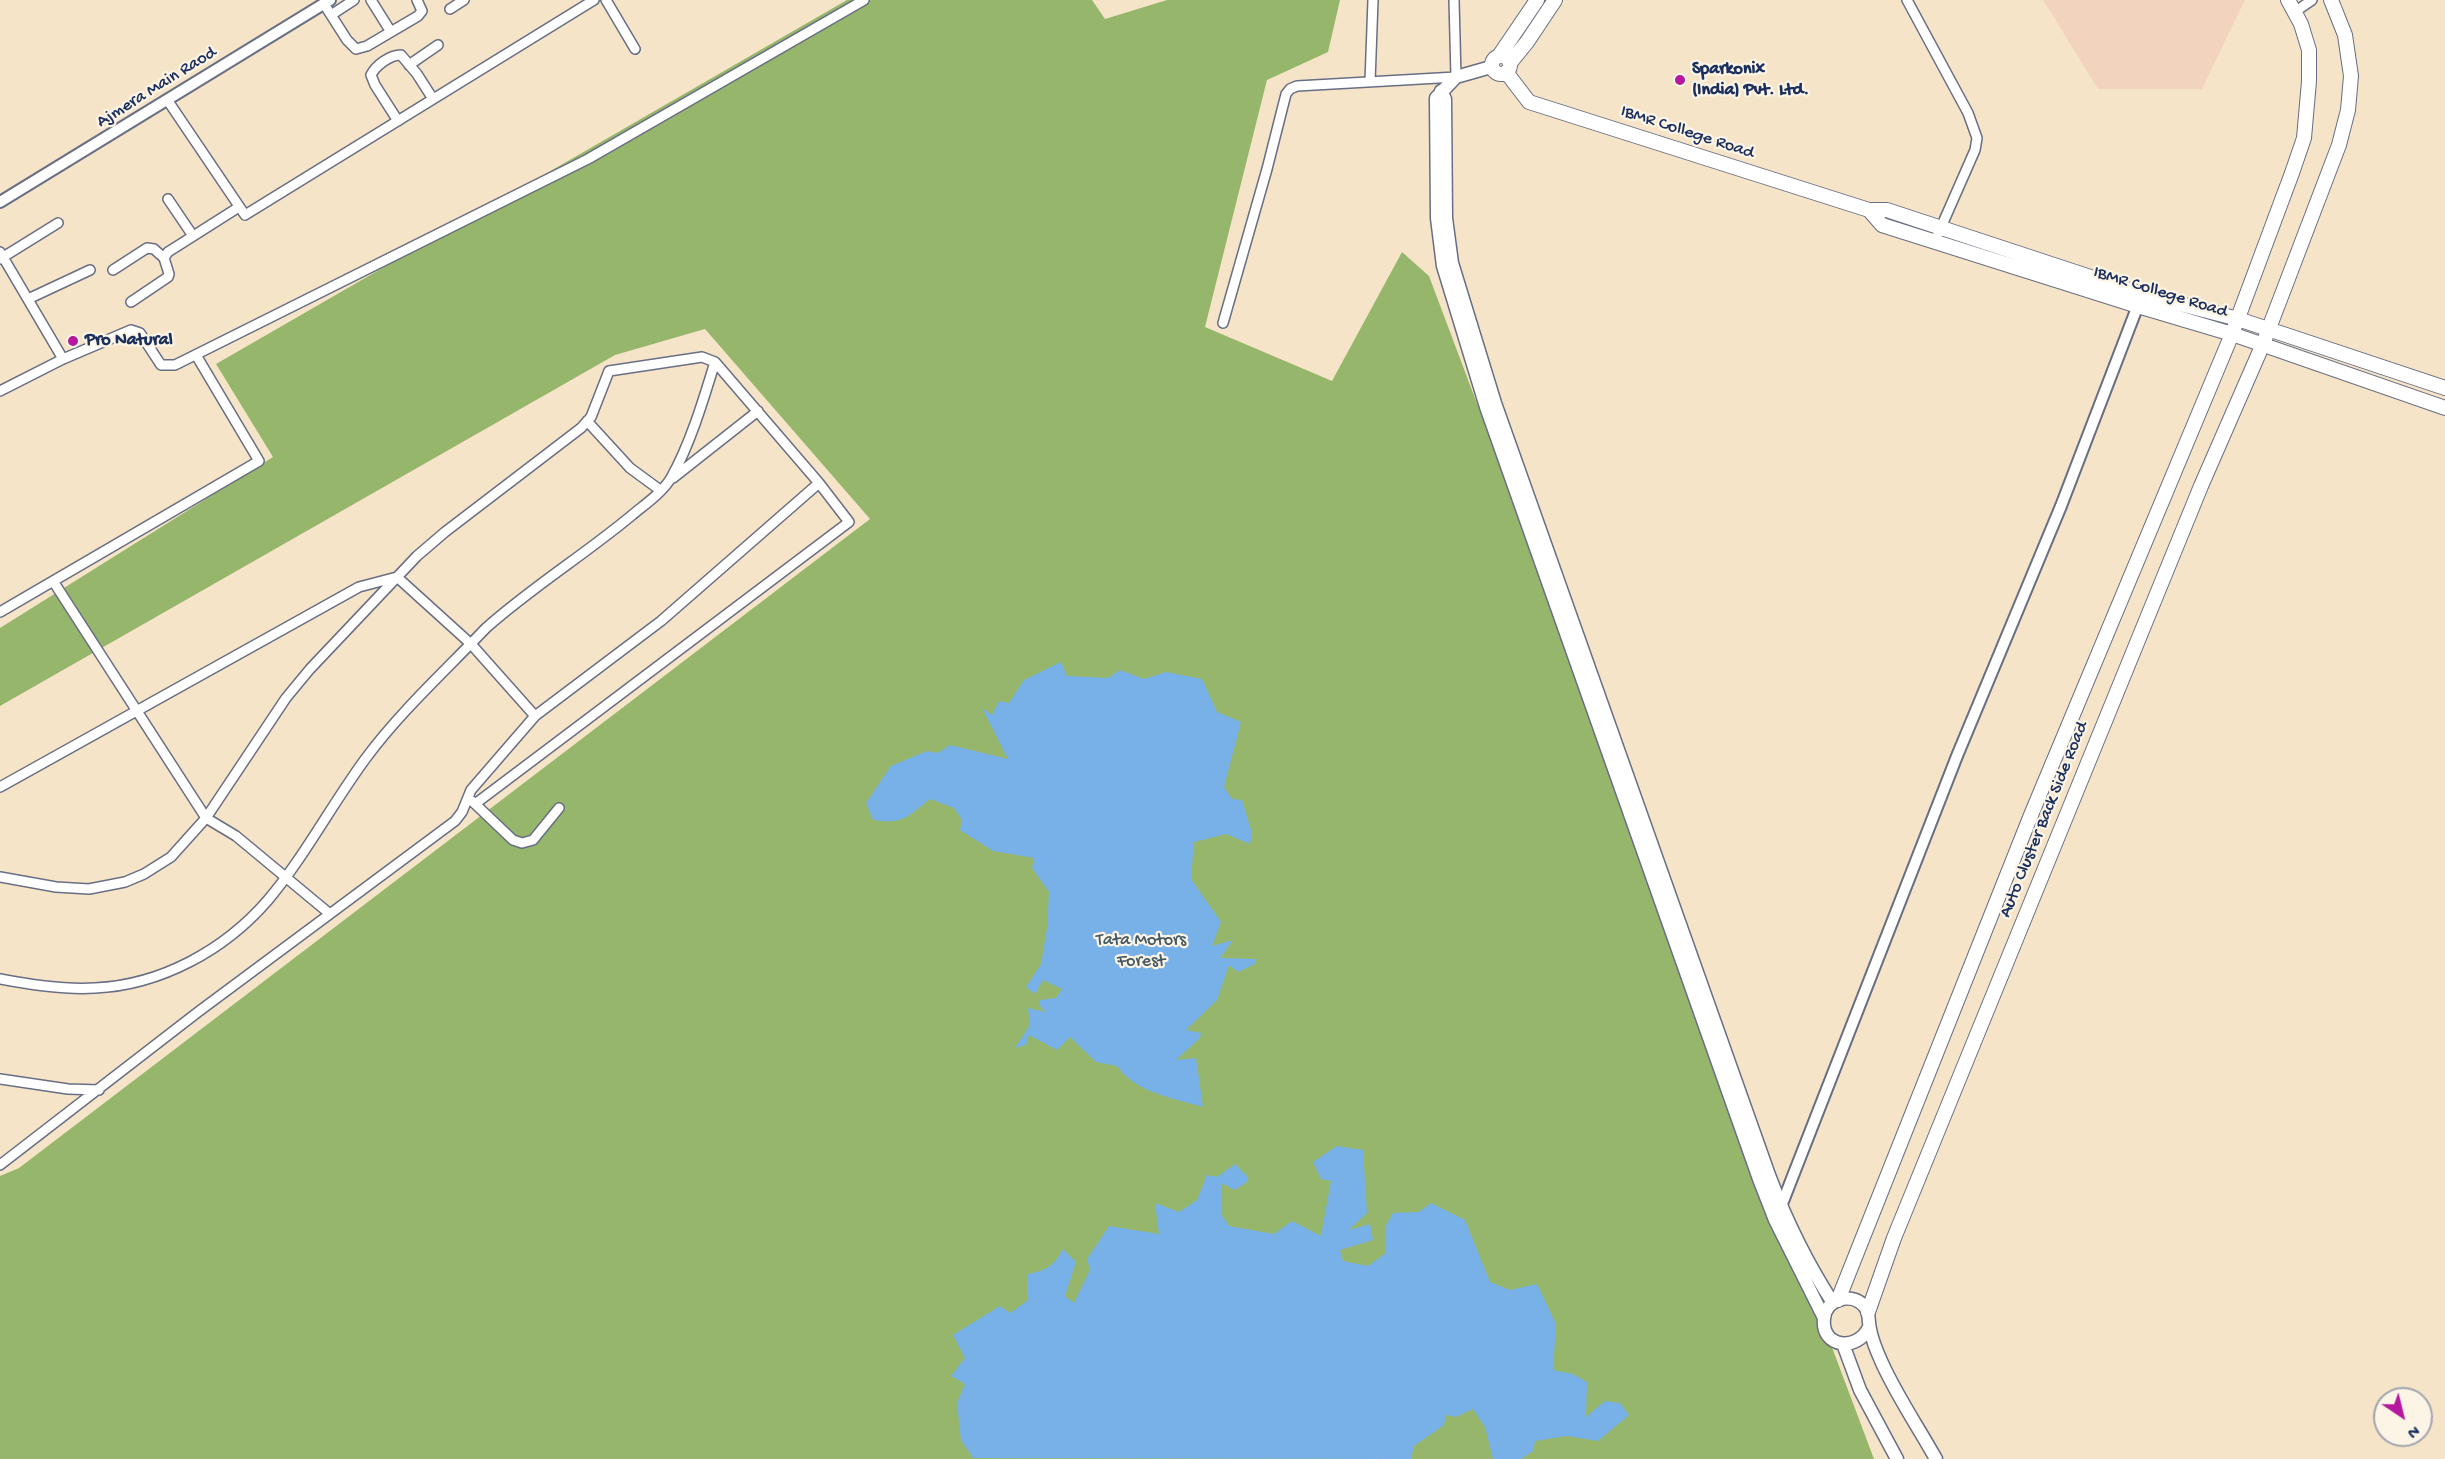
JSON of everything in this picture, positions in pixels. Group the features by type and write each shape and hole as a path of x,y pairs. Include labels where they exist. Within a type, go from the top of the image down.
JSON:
{"main road":[{"path":"1501,64 1537,0"},
{"path":"1555,0 1527,42 1501,64 1456,77 1436,98 1437,218 1442,258 1499,430 1775,1220 1824,1318 1828,1335 1843,1344 1855,1343 1861,1339 1869,1327"},
{"name":"Auto Cluster Back Side Road","path":"1936,1459 1882,1364 1869,1327 1868,1312 1903,1216 2200,486 2263,344 2326,182 2348,110 2351,76 2345,35 2331,0"},
{"name":"Auto Cluster Back Side Road","path":"1824,1318 1828,1308 1835,1301 2031,815 2232,334 2304,138 2309,50 2292,5"},
{"name":"IBMR College Road","path":"1501,64 1529,102 1869,210 1887,210 1941,227 2232,334 2445,408"},
{"name":"IBMR College Road","path":"1869,210 1882,225 2140,300 2238,319 2445,388"},
{"path":"1613,751 1781,1207 1807,1259 1835,1301 1851,1298 1858,1301 1868,1312"},
{"path":"1843,1344 1860,1390 1897,1459"}],"street":[{"path":"331,15 354,0"},
{"path":"371,0 391,32"},
{"path":"327,2 331,15 347,40 356,49 367,46 422,11 417,0"},
{"path":"450,9 464,0"},
{"path":"168,101 245,215 594,0"},
{"path":"606,0 635,49"},
{"path":"0,391 63,359 135,329 140,333 156,359 165,366 175,365 588,159 864,0"},
{"path":"1370,82 1373,0"},
{"path":"1223,323 1286,94 1297,86 1456,77 1454,0"},
{"path":"1907,0 1968,113 1977,138 1976,150 1935,241"},
{"path":"2292,5 2312,0"},
{"name":"Ajmera Main Raod","path":"0,202 327,2"},
{"path":"409,65 438,45"},
{"path":"398,121 375,85 371,75 376,67 397,55 401,56 433,99"},
{"path":"168,199 193,236"},
{"path":"164,258 193,236 239,207"},
{"path":"58,223 1,256 63,359"},
{"path":"113,270 147,248 154,249 164,258 170,274 168,277 131,302"},
{"path":"28,299 90,270"},
{"path":"1775,1220 1957,756 2013,623 2140,300"},
{"path":"0,612 259,461 196,355"},
{"path":"0,877 71,889 89,889 125,882 144,874 171,857 206,818 286,698 397,577 445,532 581,428 587,421 609,371 702,357 715,362 819,483 849,522 471,801 455,821 0,1165"},
{"path":"670,479 702,408 715,362"},
{"path":"0,979 65,989 96,988 155,976 186,964 233,935 259,910 286,876 366,757 471,644 508,609 591,549 670,479 758,411"},
{"path":"587,421 630,468 660,490"},
{"path":"559,808 533,840 522,843 513,840 471,801 471,790 535,716 661,621 819,483"},
{"path":"397,577 471,644 535,716"},
{"path":"0,787 359,587 397,577"},
{"path":"53,581 206,818 236,836 330,914"},
{"path":"0,1079 68,1089 99,1090"}],"shaded area":[{"path":"2043,0 2245,0 2202,89 2098,89"}],"green space":[{"name":"Tata Motors Forest","path":"847,0 1092,0 1105,19 1167,0 1340,0 1328,52 1267,80 1205,327 1332,381 1402,252 1429,276 1874,1459 0,1459 0,1176 19,1168 870,519 705,329 615,355 0,706 0,628 273,457 216,364"}],"water":[{"path":"1061,662 1067,676 1108,678 1120,670 1144,679 1166,672 1202,679 1217,712 1241,722 1224,787 1232,799 1242,800 1252,833 1250,844 1226,834 1194,842 1191,879 1221,922 1212,946 1233,940 1220,958 1256,959 1255,964 1238,972 1229,965 1217,1000 1186,1030 1201,1033 1200,1038 1176,1060 1196,1058 1203,1107 1156,1093 1134,1083 1117,1066 1096,1062 1070,1037 1057,1050 1029,1035 1026,1045 1015,1048 1030,1025 1028,1008 1046,1012 1039,1005 1040,1000 1056,998 1062,989 1043,980 1035,994 1026,987 1041,964 1047,928 1049,892 1032,868 1034,858 993,851 960,830 962,820 954,808 930,799 905,818 892,821 873,820 866,803 891,766 927,751 938,753 950,745 1008,759 982,708 992,715 999,701 1009,703 1024,680"},
{"path":"1337,1146 1363,1150 1367,1213 1349,1230 1370,1224 1373,1240 1340,1250 1343,1261 1368,1266 1386,1253 1385,1227 1393,1213 1419,1212 1431,1203 1465,1220 1490,1282 1510,1290 1537,1284 1556,1324 1553,1370 1573,1374 1587,1382 1586,1417 1605,1401 1620,1403 1629,1415 1598,1441 1567,1436 1535,1441 1533,1451 1521,1459 1493,1459 1485,1427 1473,1409 1456,1417 1446,1415 1444,1425 1414,1446 1411,1459 973,1458 961,1440 957,1403 965,1384 951,1376 965,1358 953,1335 1000,1306 1010,1313 1027,1301 1027,1274 1049,1267 1063,1249 1076,1262 1065,1296 1074,1303 1090,1270 1087,1259 1109,1226 1159,1234 1155,1203 1179,1212 1197,1200 1207,1175 1217,1177 1235,1164 1248,1177 1247,1182 1235,1190 1221,1183 1221,1214 1229,1226 1274,1234 1292,1221 1321,1236 1331,1181 1321,1179 1313,1162"}],"place":[{"name":"Sparkonix (India) Pvt. Ltd.","path":"1680,80"},
{"name":"Pro Natural","path":"73,341"}]}
